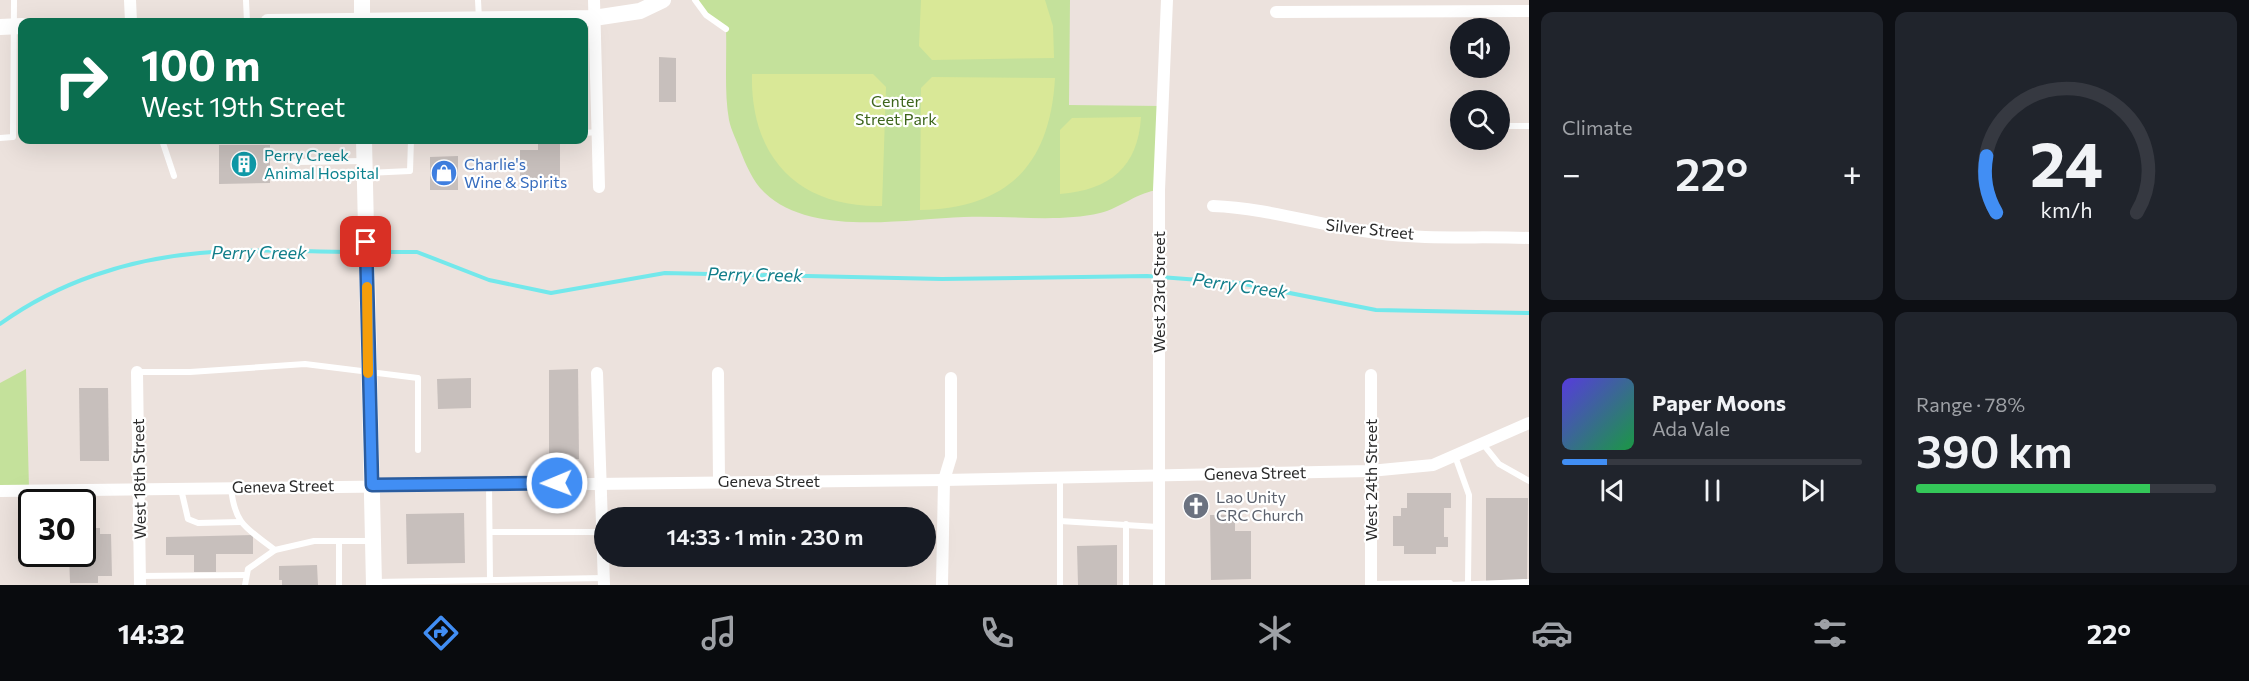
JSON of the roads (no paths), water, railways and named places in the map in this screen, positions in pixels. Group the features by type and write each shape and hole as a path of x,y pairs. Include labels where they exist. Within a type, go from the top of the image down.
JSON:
{"main road":[{"path":"362,0 362,18"},
{"path":"588,18 640,11 663,0"},
{"path":"364,144 373,584"}],"street":[{"path":"130,0 131,18"},
{"path":"594,0 599,187"},
{"name":"West 23rd Street","path":"1159,585 1159,198 1167,0"},
{"path":"1275,12 1529,11"},
{"name":"Silver Street","path":"1213,206 1248,208 1322,225 1379,234 1529,238"},
{"name":"West 18th Street","path":"137,372 140,581"},
{"path":"718,372 719,481"},
{"path":"597,373 602,507"},
{"name":"West 24th Street","path":"1371,375 1371,584"},
{"path":"942,585 944,480 951,458 951,378"},
{"name":"Geneva Street","path":"0,491 602,482 944,480 1370,471 1433,465 1528,427"}],"lane":[{"path":"0,138 14,137 12,26 14,0"},
{"path":"246,0 247,18"},
{"path":"478,0 479,18"},
{"path":"695,0 706,15 726,29"},
{"path":"1510,126 1529,126"},
{"path":"588,132 598,132"},
{"path":"163,144 174,176"},
{"path":"295,162 410,171 411,144"},
{"path":"137,372 190,372 305,364 418,378 418,450"},
{"path":"1483,444 1499,464 1529,481"},
{"path":"1455,456 1469,495 1468,583"},
{"path":"1059,585 1060,476"},
{"path":"489,484 490,580"},
{"path":"181,488 188,519 198,523 240,522"},
{"path":"231,488 233,509 240,522 275,550"},
{"path":"1060,521 1158,527"},
{"path":"1126,524 1126,585"},
{"path":"490,532 594,532"},
{"path":"245,585 248,569 275,550 314,541 373,541"},
{"path":"339,541 339,585"},
{"path":"140,581 246,575"},
{"path":"373,584 490,580 604,581"},
{"path":"1371,584 1529,582"}],"waterway":[{"name":"Perry Creek","path":"0,324 22,309 70,285 95,275 147,261 200,253 260,250 361,252"},
{"name":"Perry Creek","path":"371,252 417,252 489,280 551,293 665,273 942,279 1147,276 1239,283 1376,310 1529,313"}],"place":[{"name":"Perry Creek Animal Hospital","path":"244,164"},
{"name":"Charlie's Wine & Spirits","path":"444,173"},
{"name":"Lao Unity CRC Church","path":"1196,506"}],"park label":[{"name":"Center Street Park","path":"896,110"}]}
